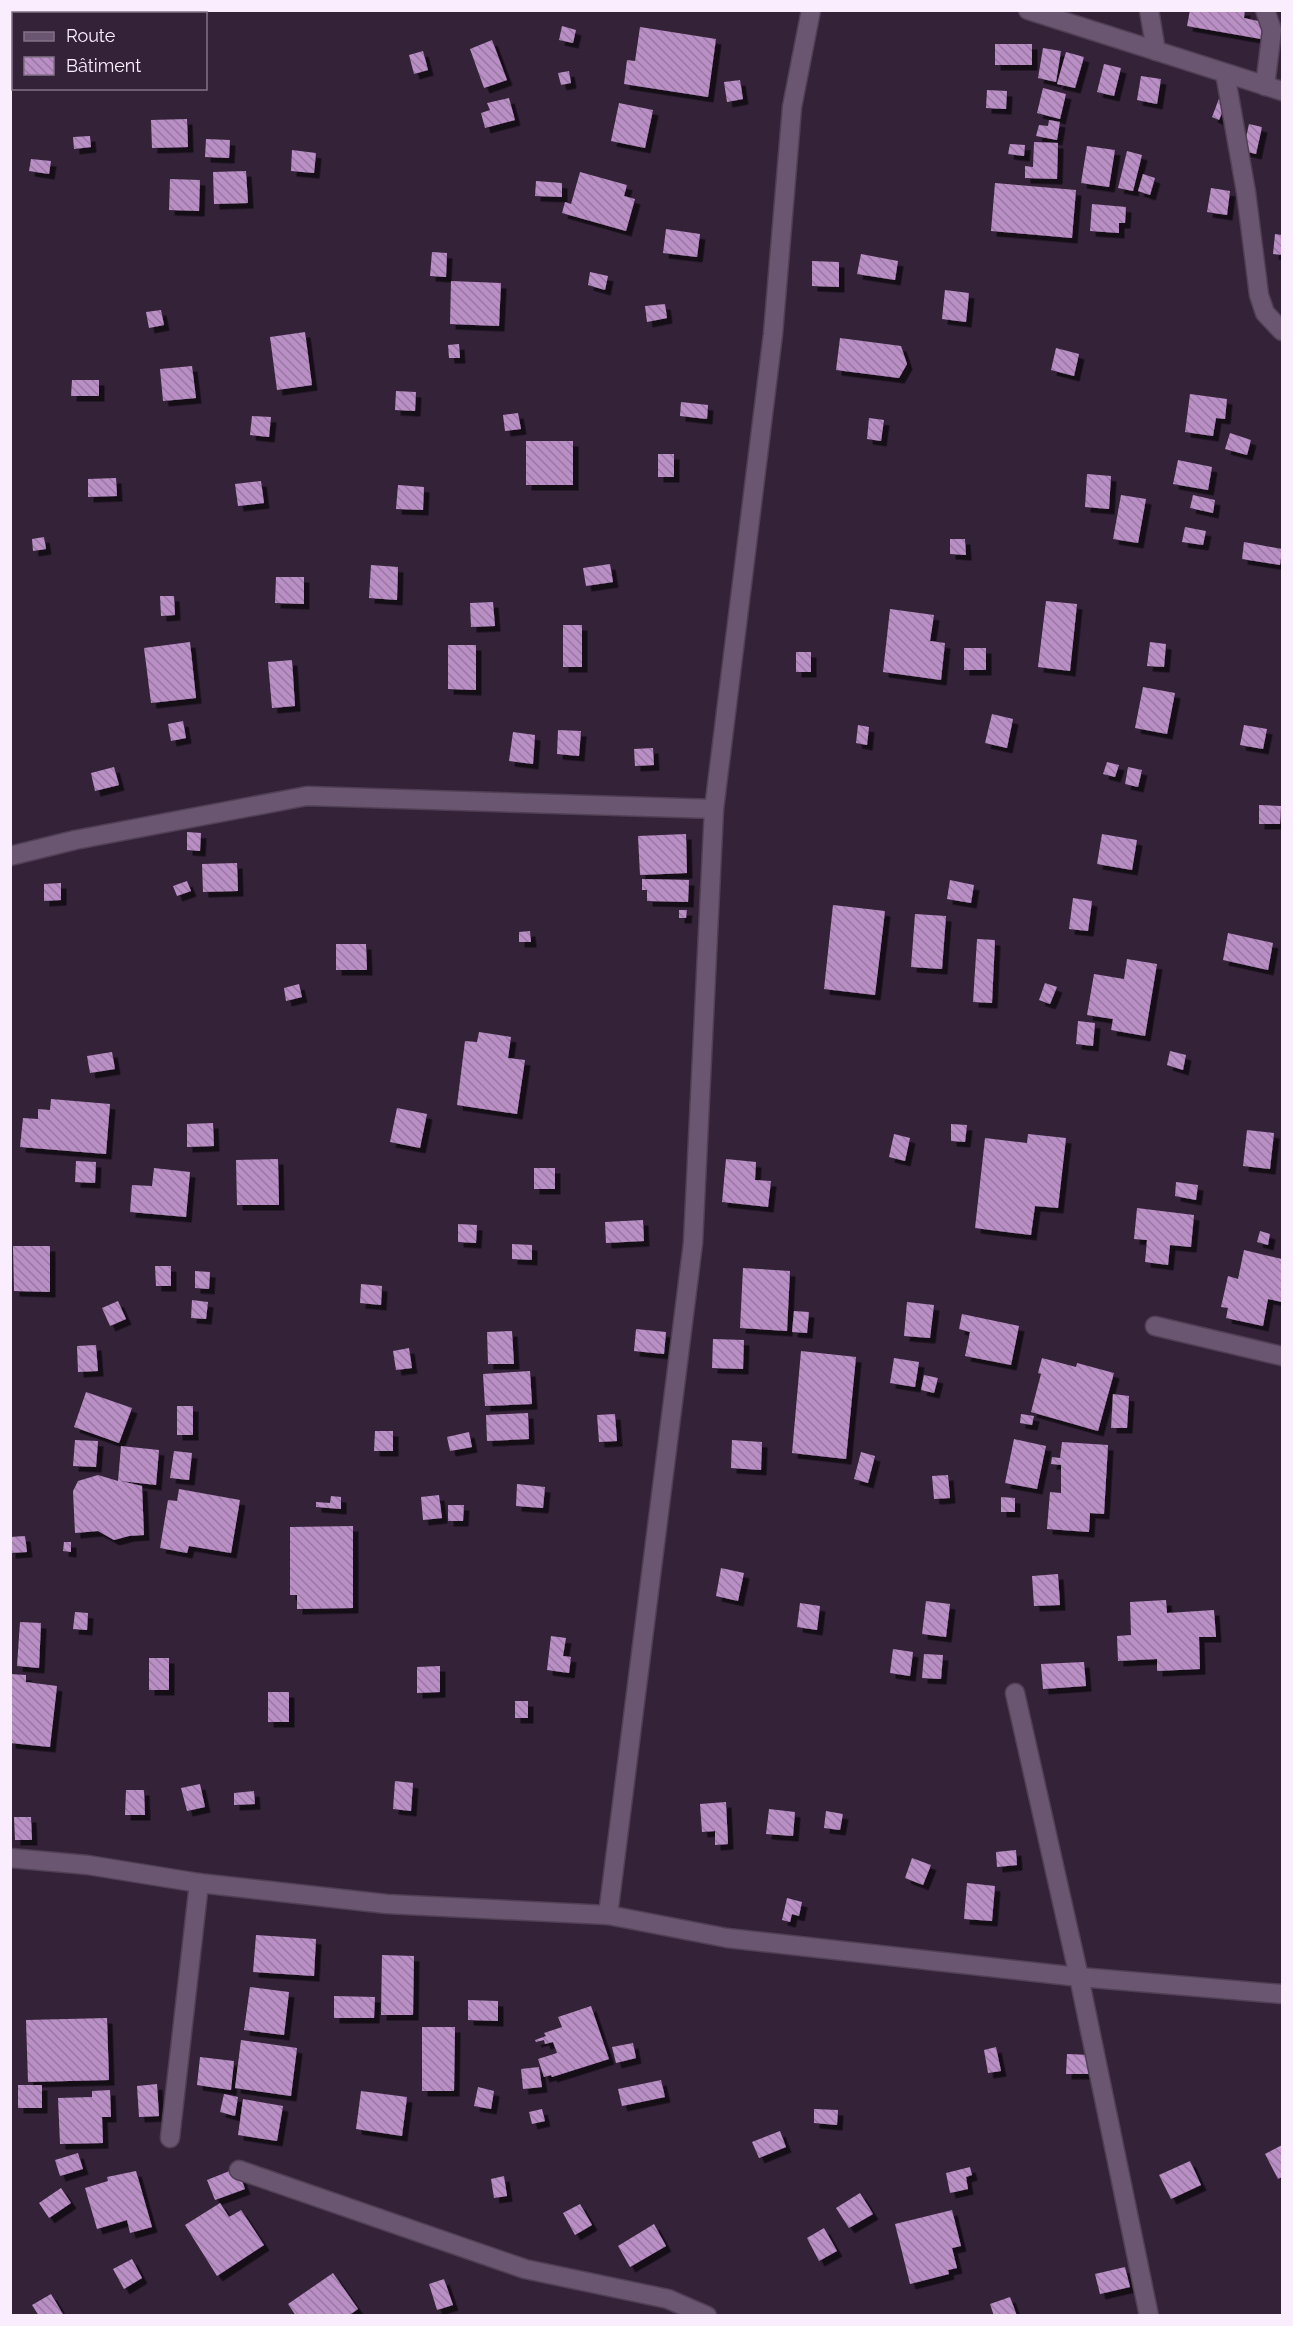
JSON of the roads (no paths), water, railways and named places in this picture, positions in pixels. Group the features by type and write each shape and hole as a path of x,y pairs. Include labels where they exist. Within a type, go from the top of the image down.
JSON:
{"street":[{"path":"608,1915 693,1243 714,809 773,334 792,107 811,10"},
{"path":"1028,10 1274,89 1272,30 1265,10"},
{"path":"1149,10 1156,51"},
{"path":"1225,73 1246,192 1259,296 1265,313 1282,331"},
{"path":"10,855 75,840 307,796 714,809"},
{"path":"1155,1326 1282,1356"},
{"path":"1015,1694 1079,1977 1149,2316"},
{"path":"10,1858 88,1865 199,1883 387,1904 608,1915 727,1938 1079,1977 1282,1994"},
{"path":"170,2138 199,1883"},
{"path":"239,2170 525,2269 668,2299 707,2316"}]}
